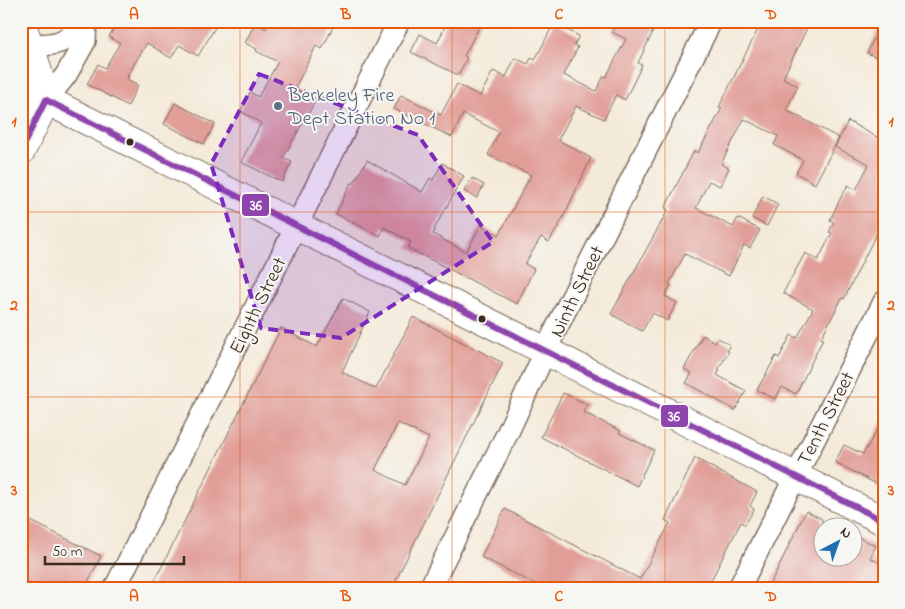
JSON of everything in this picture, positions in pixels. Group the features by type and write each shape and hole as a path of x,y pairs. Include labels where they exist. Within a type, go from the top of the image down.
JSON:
{"street":[{"path":"25,34 55,44 73,35 85,21"},
{"path":"21,151 46,100 66,75 84,42 85,21"},
{"name":"Eighth Street","path":"114,588 399,21"},
{"name":"Ninth Street","path":"430,588 711,21"},
{"path":"25,34 46,100"},
{"path":"21,88 884,522"},
{"name":"Tenth Street","path":"739,588 884,302"}],"highlighted area":[{"path":"259,74 418,135 493,242 341,338 261,328 211,164"}],"building":[{"path":"118,21 208,21 216,26 198,56 179,45 171,58 147,43 127,76 129,76 127,79 138,85 128,106 87,84 98,64 105,68 120,43 109,37"},
{"path":"270,21 336,21 322,49 316,46 295,88 316,100 283,158 292,162 282,182 241,162 261,123 240,111 250,92 258,97 278,62 245,43 255,23 266,29"},
{"path":"448,21 482,21 464,56 467,58 458,75 411,52 420,34 437,43"},
{"path":"618,21 658,21 638,63 642,65 625,100 616,95 604,119 576,106 558,140 591,158 563,218 549,242 541,237 525,264 534,269 517,304 408,248 411,242 384,227 380,236 336,214 351,183 353,184 367,160 422,192 430,178 433,180 442,163 464,176 433,234 466,252 481,225 499,235 531,175 488,155 499,132 463,114 452,137 394,109 401,95 441,115 457,84 480,96 493,71 506,77 515,58 528,64 531,58 535,60 554,23 579,36 574,45 578,47 564,75 596,91 604,76 606,77 626,39 612,32"},
{"path":"762,21 798,21 808,26 783,78 798,86 786,110 839,138 815,184 796,173 803,160 774,145 778,136 744,119 721,164 729,168 720,186 709,181 696,208 733,227 738,218 760,230 750,248 744,245 729,276 685,254 669,284 671,285 665,296 677,303 667,321 653,313 642,331 611,314 668,210 665,208 694,151 698,153 722,108 719,107"},
{"path":"882,21 884,21 884,61 867,53"},
{"path":"175,103 215,124 204,144 164,124"},
{"path":"848,121 882,140 884,137 884,218 844,299 842,298 821,338 823,339 796,394 782,387 775,399 757,390 776,356 779,358 791,335 797,338 813,309 783,293 805,253 818,260 832,233 829,232 834,222 830,220 839,201 848,185 856,190 869,164 835,147"},
{"path":"472,178 484,185 477,198 464,191"},
{"path":"763,196 778,204 767,226 752,218"},
{"path":"343,298 370,312 342,372 376,389 413,317 503,363 392,588 151,588 281,328 317,347","holes":["398,423 429,438 405,485 375,470"]},
{"path":"703,335 715,342 718,338 730,345 717,375 746,391 735,410 686,383 692,373 684,369"},
{"path":"563,393 587,404 583,412 621,431 619,433 654,450 637,486 541,437"},
{"path":"884,418 884,488 835,462 844,445 863,454"},
{"path":"695,458 757,492 750,506 754,509 745,525 741,522 707,588 543,588 481,557 505,509 640,579 670,523 665,520"},
{"path":"806,511 816,516 812,516 812,566 862,566 862,539 876,546 870,558 884,565 884,588 768,588"},
{"path":"21,516 101,556 85,588 21,588"}],"transit line":[{"name":"36","path":"46,100 884,521"},
{"name":"36","path":"21,150 46,100"}],"place":[{"name":"Berkeley Fire Dept Station No 1","path":"278,106"}]}
